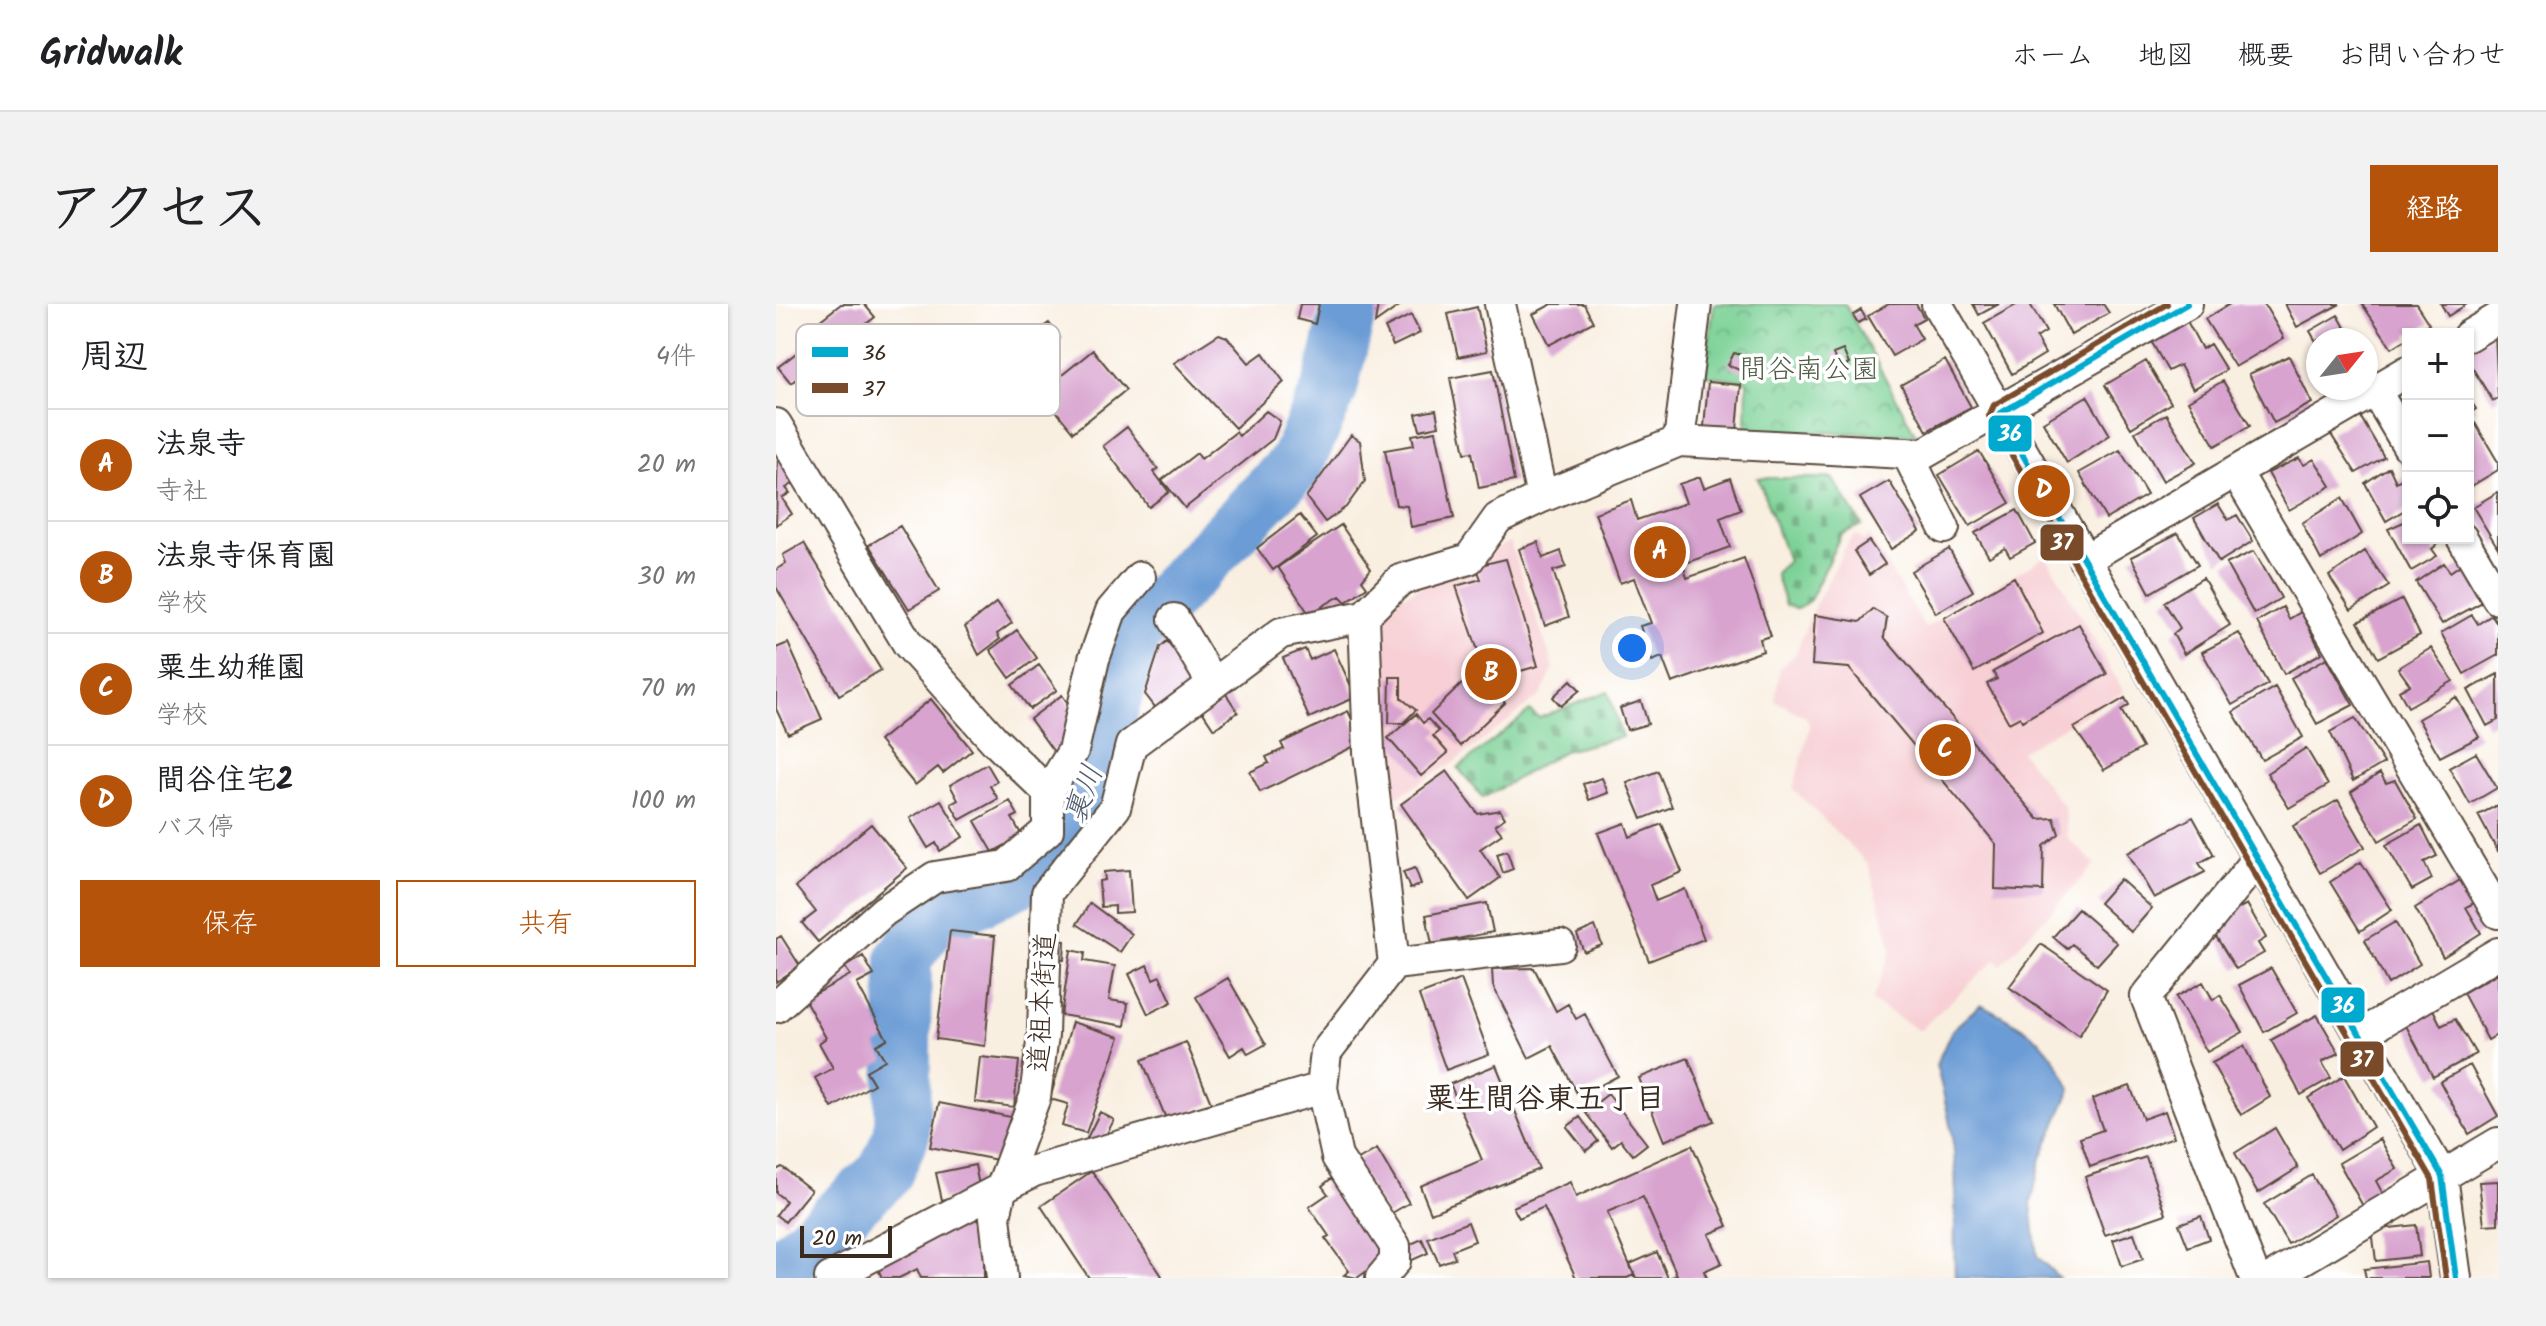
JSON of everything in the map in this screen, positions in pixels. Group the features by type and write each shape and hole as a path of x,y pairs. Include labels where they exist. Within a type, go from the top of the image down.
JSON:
{"street":[{"path":"1500,304 1542,497"},
{"path":"1679,441 1696,304"},
{"path":"1937,304 2442,1176 2456,1278"},
{"path":"1174,619 1213,684 1281,633 1364,616 1400,580 1469,559 1498,518 1679,441 1923,454 1999,414 2187,304"},
{"path":"2474,332 2498,318"},
{"path":"2378,388 2402,374"},
{"path":"2378,395 2402,436"},
{"path":"2084,560 2358,400"},
{"path":"776,424 908,644 995,741 1048,792"},
{"path":"1907,453 1944,528"},
{"path":"2236,472 2498,913"},
{"path":"2466,544 2498,599"},
{"path":"776,1007 884,911 935,877 1006,866 1048,830 1048,792 1073,751 1094,659 1111,611 1140,577"},
{"path":"1364,616 1369,752 1394,964 1326,1052 1322,1088 1337,1157 1395,1246 1395,1261 1381,1278"},
{"name":"道祖本街道","path":"1002,1278 995,1217 1002,1186 1035,1097 1043,1035 1047,893 1087,847 1115,808 1131,745 1213,684"},
{"path":"1048,830 1087,847"},
{"path":"2255,1278 2146,997 2258,859"},
{"path":"1394,964 1560,945"},
{"path":"2360,1035 2498,953"},
{"path":"830,1278 1034,1171 1322,1088"},
{"path":"2271,1278 2498,1143"}],"shaded area":[{"path":"1856,535 1863,540 1869,535 1925,628 2046,556 2124,692 2021,751 2065,808 2068,838 2095,864 2001,965 1996,959 1919,1031 1872,1001 1892,949 1868,864 1793,789 1810,727 1806,717 1775,701 1780,668 1795,655 1814,607 1849,541"},
{"path":"1510,542 1554,668 1541,695 1453,763 1390,801 1384,618 1400,597"}],"green space":[{"name":"間谷南公園","path":"1714,304 1845,304 1916,435 1746,430 1747,381 1704,375"},
{"path":"1758,478 1832,478 1862,525 1841,534 1810,600 1797,609 1785,605 1775,573 1788,561"},
{"path":"1608,691 1622,737 1564,751 1483,798 1458,768 1530,711 1539,718"}],"water":[{"path":"1981,1004 2025,1029 2045,1046 2071,1089 2041,1158 2031,1204 2037,1256 2059,1278 1955,1278 1954,1152 1936,1065 1952,1030"}],"building":[{"path":"841,304 864,304 875,317 866,324 815,324"},
{"path":"1300,304 1319,304 1315,324 1297,319"},
{"path":"1378,304 1402,304 1375,323"},
{"path":"1552,304 1584,304 1593,322 1549,345 1533,314"},
{"path":"1889,304 1916,304 1924,318 1913,324 1922,339 1892,356 1868,316"},
{"path":"1973,304 1999,304 1979,315"},
{"path":"2018,304 2030,304 2046,332 2036,338 2045,354 2012,374 1984,323"},
{"path":"2054,304 2103,304 2109,313 2071,335"},
{"path":"2230,304 2264,304 2284,338 2235,367 2205,319"},
{"path":"2285,304 2340,304 2297,327"},
{"path":"2362,304 2416,304 2429,324 2421,328 2402,328 2402,342 2392,348"},
{"path":"2441,304 2467,304 2448,316"},
{"path":"1477,307 1487,351 1458,357 1448,314"},
{"path":"1861,310 1866,319 1858,323 1853,315"},
{"path":"1411,315 1420,333 1393,346 1385,328"},
{"path":"2338,315 2345,328 2315,328"},
{"path":"2187,321 2202,349 2210,344 2226,370 2193,389 2180,365 2168,371 2151,341"},
{"path":"2495,333 2498,398 2493,401 2474,371 2474,346"},
{"path":"1219,334 1227,337 1249,363 1263,353 1284,382 1235,428 1174,363"},
{"path":"1093,350 1126,390 1073,432 1060,416 1060,377"},
{"path":"1843,350 1849,364 1839,369 1833,354"},
{"path":"796,353 796,379 791,383 778,367"},
{"path":"1734,353 1753,358 1746,373 1728,365"},
{"path":"2289,356 2306,391 2306,400 2312,403 2274,423 2249,374"},
{"path":"1945,360 1971,407 1927,431 1901,385"},
{"path":"2146,361 2171,403 2131,428 2105,385"},
{"path":"1493,370 1514,481 1479,488 1472,452 1465,453 1450,378"},
{"path":"2223,381 2250,426 2215,446 2188,401"},
{"path":"1708,382 1741,385 1737,430 1704,427"},
{"path":"2087,396 2110,435 2067,463 2043,422"},
{"path":"1436,410 1439,426 1420,430 1416,414"},
{"path":"1266,411 1280,421 1273,439 1185,508 1162,480 1197,453 1201,459 1236,432 1239,436"},
{"path":"2166,414 2196,463 2163,481 2135,432"},
{"path":"2360,416 2384,457 2356,473 2330,433"},
{"path":"2474,424 2498,462 2498,470 2474,484 2474,472"},
{"path":"1127,427 1158,469 1154,472 1169,492 1149,507 1103,446"},
{"path":"1436,431 1454,518 1411,527 1407,506 1396,505 1385,450 1414,445 1412,435"},
{"path":"1351,435 1360,441 1365,481 1346,507 1325,522 1306,497"},
{"path":"2120,450 2147,495 2106,519 2079,473"},
{"path":"1979,451 2010,503 1970,526 1939,475"},
{"path":"778,455 796,482 786,488 790,493 782,498 792,514 776,525"},
{"path":"2299,458 2304,465 2314,459 2331,486 2289,510 2268,473"},
{"path":"2389,467 2396,482 2402,478 2402,512 2386,521 2365,483"},
{"path":"1700,477 1704,488 1730,478 1741,510 1720,518 1730,547 1683,564 1687,578 1744,558 1771,636 1760,639 1763,651 1672,683 1662,657 1652,661 1640,626 1651,623 1634,578 1620,583 1595,513 1631,500 1637,520 1686,503 1679,484"},
{"path":"1889,481 1920,531 1891,549 1860,498"},
{"path":"2498,492 2498,548 2474,509"},
{"path":"2342,498 2362,534 2321,560 2302,523"},
{"path":"2218,504 2228,520 2237,515 2253,541 2219,562 2194,518"},
{"path":"2017,510 2035,543 2010,557 2005,548 1989,557 1975,533"},
{"path":"1300,515 1317,537 1273,570 1257,548"},
{"path":"2402,523 2402,544 2438,544 2432,549 2437,556 2411,571 2388,529"},
{"path":"1341,525 1371,569 1362,580 1367,587 1346,602 1340,596 1309,614 1278,567"},
{"path":"900,526 939,591 909,609 869,545"},
{"path":"2178,533 2198,565 2150,593 2131,557"},
{"path":"1869,541 1885,564 1869,575 1854,551"},
{"path":"1538,542 1543,558 1561,551 1566,567 1553,571 1569,617 1545,626 1519,549"},
{"path":"804,543 881,670 839,695 776,587 776,570 786,563 783,555"},
{"path":"1949,549 1973,591 1936,613 1911,571"},
{"path":"2254,551 2281,598 2254,614 2226,564"},
{"path":"2365,551 2389,586 2351,610 2329,576"},
{"path":"1506,559 1538,666 1488,680 1456,586 1481,579 1476,566"},
{"path":"2466,561 2490,598 2442,624 2416,582 2444,563 2450,572"},
{"path":"2014,577 2043,633 1974,672 1944,618"},
{"path":"2203,578 2230,625 2184,654 2173,634 2180,628 2164,602"},
{"path":"2402,599 2420,635 2378,658 2358,622"},
{"path":"997,602 1012,623 997,634 1000,639 979,655 965,627"},
{"path":"2283,607 2289,619 2301,612 2322,653 2284,674 2257,622"},
{"path":"1873,609 1887,618 1884,637 2038,819 2054,818 2059,834 2044,846 2043,891 1995,889 1996,844 1849,668 1812,665 1815,615 1860,622"},
{"path":"2472,615 2478,624 2492,615 2498,625 2498,655 2464,674 2441,633"},
{"path":"2079,624 2107,674 2022,721 2020,717 2009,723 1987,684 1997,679 1993,672"},
{"path":"1017,630 1037,658 1010,678 990,650"},
{"path":"2239,633 2268,684 2232,705 2202,652"},
{"path":"1167,641 1199,682 1159,712 1145,694 1160,647"},
{"path":"788,643 822,719 788,734 776,709 776,648"},
{"path":"2431,648 2453,681 2408,707 2399,691 2410,685 2398,668"},
{"path":"1305,649 1310,660 1334,649 1356,697 1309,718 1283,658"},
{"path":"2327,658 2353,705 2317,724 2291,678"},
{"path":"1039,665 1057,690 1030,709 1012,685"},
{"path":"1475,671 1505,703 1460,746 1431,714"},
{"path":"2498,674 2498,720 2487,726 2468,690"},
{"path":"1390,677 1401,677 1401,698 1416,710 1403,723 1389,723"},
{"path":"1571,680 1580,690 1561,706 1553,697"},
{"path":"2275,687 2303,737 2262,760 2233,712"},
{"path":"1222,688 1238,712 1214,729 1198,705"},
{"path":"1062,695 1072,709 1067,742 1054,752 1030,719"},
{"path":"2456,697 2479,737 2440,757 2418,719"},
{"path":"2125,698 2129,705 2121,710 2142,748 2104,770 2074,728"},
{"path":"931,699 972,750 943,773 938,767 915,785 879,741"},
{"path":"1641,701 1648,724 1627,730 1620,708"},
{"path":"1348,711 1363,742 1260,792 1250,772 1269,763 1266,757 1284,749 1281,743"},
{"path":"1416,714 1423,723 1428,719 1439,731 1433,736 1448,753 1421,776 1388,738"},
{"path":"2355,718 2384,763 2353,781 2330,732"},
{"path":"2306,748 2328,785 2289,808 2267,773"},
{"path":"2476,753 2497,788 2470,804 2449,768"},
{"path":"987,764 997,781 990,786 998,799 960,820 951,804 958,800 950,785"},
{"path":"1447,771 1478,814 1500,810 1505,818 1495,825 1502,834 1480,849 1500,878 1469,900 1401,804"},
{"path":"1658,771 1672,807 1642,819 1627,783"},
{"path":"2380,773 2386,783 2395,780 2417,819 2379,841 2351,792"},
{"path":"1602,778 1608,793 1589,800 1583,784"},
{"path":"941,800 963,837 940,851 936,843 928,848 910,818"},
{"path":"2338,800 2365,847 2320,873 2293,826"},
{"path":"1010,801 1018,815 1012,818 1022,836 993,852 975,821"},
{"path":"2498,805 2498,852 2478,815"},
{"path":"2193,817 2214,855 2199,863 2205,872 2154,898 2128,853"},
{"path":"1625,823 1630,837 1662,824 1682,872 1650,885 1656,901 1685,889 1704,939 1649,961 1598,833"},
{"path":"871,824 907,868 818,942 802,923 816,912 796,887"},
{"path":"2421,825 2437,856 2424,862 2432,879 2412,890 2386,845"},
{"path":"1507,851 1513,869 1503,873 1497,854"},
{"path":"2361,862 2392,910 2360,931 2330,882"},
{"path":"1415,868 1421,884 1410,889 1403,872"},
{"path":"1129,870 1132,912 1115,913 1115,906 1101,907 1099,881 1105,880 1104,872"},
{"path":"2120,879 2152,908 2131,932 2099,903"},
{"path":"2462,879 2476,902 2466,907 2481,933 2443,957 2415,908"},
{"path":"1090,903 1132,934 1120,952 1077,924"},
{"path":"1487,903 1493,932 1432,944 1426,915"},
{"path":"2247,904 2266,938 2258,943 2264,953 2236,969 2212,930 2221,918"},
{"path":"2078,909 2117,943 2097,965 2072,944 2067,949 2053,937"},
{"path":"2395,922 2420,964 2388,984 2365,940"},
{"path":"1595,926 1602,945 1584,952 1577,934"},
{"path":"950,931 995,936 985,1046 936,1039"},
{"path":"781,936 800,966 776,982 776,939"},
{"path":"1050,940 1065,941 1064,960 1049,959"},
{"path":"2041,944 2107,990 2079,1036 2009,987"},
{"path":"1071,950 1085,953 1084,961 1115,966 1109,1000 1128,1003 1125,1026 1061,1015"},
{"path":"863,956 874,975 857,984 887,1039 876,1045 885,1060 866,1071 874,1084 832,1108 815,1078 833,1068 819,1043 826,1038 805,1000 850,975 845,967"},
{"path":"1147,965 1153,979 1160,976 1172,1002 1148,1014 1129,974"},
{"path":"1534,968 1556,1011 1568,1004 1576,1019 1585,1014 1618,1076 1579,1097 1552,1046 1529,1058 1493,986 1492,969"},
{"path":"2271,968 2297,1013 2264,1032 2239,985"},
{"path":"2498,973 2498,1034 2488,1040 2463,993"},
{"path":"1228,978 1266,1044 1248,1054 1244,1047 1230,1056 1196,997"},
{"path":"1461,979 1489,1054 1446,1070 1419,995"},
{"path":"2203,982 2213,1000 2220,995 2243,1032 2207,1052 2176,997"},
{"path":"2432,1007 2441,1026 2455,1019 2476,1054 2433,1077 2404,1022"},
{"path":"2317,1015 2339,1053 2322,1062 2331,1078 2301,1095 2271,1040"},
{"path":"1072,1022 1120,1037 1086,1133 1062,1126 1068,1104 1050,1099"},
{"path":"1186,1042 1211,1103 1167,1121 1142,1060"},
{"path":"2244,1046 2270,1097 2241,1115 2212,1063"},
{"path":"980,1057 1019,1061 1014,1107 975,1102"},
{"path":"1688,1058 1714,1121 1664,1141 1639,1078"},
{"path":"1496,1065 1539,1169 1431,1213 1420,1186 1482,1160 1450,1084"},
{"path":"2470,1065 2498,1116 2469,1134 2440,1082"},
{"path":"2344,1076 2373,1127 2339,1150 2308,1098"},
{"path":"2130,1086 2143,1119 2165,1111 2174,1137 2090,1167 2080,1138 2103,1130 2092,1099"},
{"path":"1608,1094 1647,1144 1633,1155 1621,1140 1612,1147 1585,1112"},
{"path":"939,1103 1011,1117 1003,1161 930,1147"},
{"path":"1100,1112 1114,1120 1101,1145 1087,1138"},
{"path":"1580,1117 1598,1141 1586,1151 1567,1127"},
{"path":"2275,1128 2298,1168 2258,1193 2235,1153"},
{"path":"2380,1139 2397,1169 2376,1181 2383,1194 2363,1206 2339,1163"},
{"path":"1692,1145 1728,1226 1709,1234 1722,1263 1704,1271 1707,1278 1670,1278 1677,1275 1643,1197 1607,1212 1634,1275 1627,1278 1576,1278 1544,1207 1519,1218 1513,1207 1570,1182 1576,1197"},
{"path":"1377,1149 1409,1203 1387,1216 1355,1162"},
{"path":"2146,1157 2166,1214 2105,1235 2085,1177"},
{"path":"975,1165 980,1191 942,1200 936,1173"},
{"path":"782,1167 811,1190 785,1222 776,1215 786,1201 776,1193 776,1170"},
{"path":"1092,1171 1162,1276 1159,1278 1089,1278 1041,1206"},
{"path":"2312,1175 2336,1215 2288,1244 2264,1204"},
{"path":"1332,1178 1381,1244 1381,1261 1357,1278 1344,1275 1349,1271 1325,1238 1329,1236 1309,1207 1328,1194 1322,1186"},
{"path":"2498,1181 2498,1224 2484,1225 2479,1182"},
{"path":"2201,1216 2209,1239 2188,1247 2179,1224"},
{"path":"971,1218 984,1222 984,1278 921,1278 917,1269 899,1278 882,1278 875,1262"},
{"path":"1468,1222 1475,1241 1452,1250 1455,1258 1439,1264 1428,1238"},
{"path":"2416,1225 2420,1256 2376,1261 2372,1230"},
{"path":"2134,1233 2143,1259 2122,1266 2113,1240"},
{"path":"1422,1239 1428,1253 1408,1262 1402,1248"},
{"path":"1657,1252 1668,1278 1636,1278 1630,1264"},
{"path":"2427,1262 2429,1278 2366,1278 2364,1269"}],"waterway":[{"name":"裏川","path":"776,1272 885,1173 902,1134 904,958 930,922 1037,871 1076,827 1133,634 1296,464 1330,388 1350,304"}],"transit line":[{"name":"37","path":"2167,304 1994,405 1989,416 2432,1179 2446,1278"},
{"name":"36","path":"2187,304 1999,414 2442,1176 2456,1278"}],"place":[{"name":"間谷住宅2","path":"2044,491"},
{"name":"法泉寺","path":"1660,552"},
{"name":"法泉寺保育園","path":"1491,674"},
{"name":"粟生幼稚園","path":"1945,750"}],"district":[{"name":"粟生間谷東五丁目","path":"1545,1098"}]}
